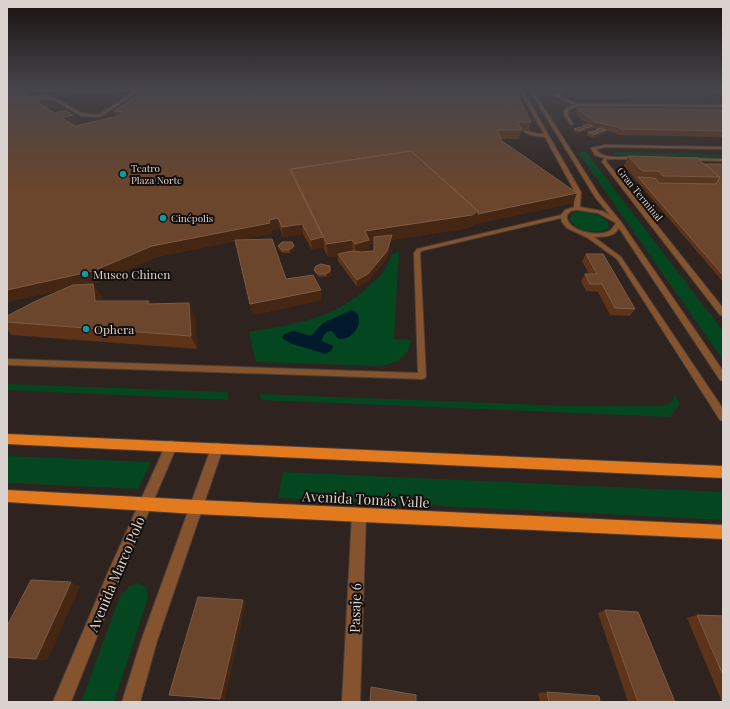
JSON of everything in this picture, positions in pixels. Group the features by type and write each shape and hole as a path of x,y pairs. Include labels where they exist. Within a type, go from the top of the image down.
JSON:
{"main road":[{"path":"7,439 723,472"},
{"name":"Avenida Tomás Valle","path":"7,496 196,507 723,532"}],"street":[{"name":"Avenida Marco Polo","path":"62,702 145,504 171,446"},
{"path":"131,702 149,641 217,448"},
{"name":"Pasaje 6","path":"351,702 359,515"}],"lane":[{"path":"520,122 524,130 530,134 547,136"},
{"path":"539,122 578,192 578,208"},
{"path":"551,122 598,197 619,223 723,378"},
{"path":"653,147 654,142 723,144"},
{"path":"610,158 597,154 593,148 605,146 723,148"},
{"name":"Gran Terminal","path":"644,158 610,158 604,160 604,163 723,313"},
{"path":"683,159 723,160"},
{"path":"7,362 422,376 419,250 563,216 565,212 570,209 578,208 600,212 619,223"},
{"path":"563,216 566,223 577,231 590,237 619,258 723,417"},
{"path":"577,231 602,235 614,231 619,223"}],"green space":[{"path":"578,152 586,152 723,331 723,360"},
{"path":"614,152 723,155 723,157 616,155"},
{"path":"576,212 589,212 601,216 608,222 609,228 599,231 592,231 580,228 571,221 570,216"},
{"path":"399,252 394,339 411,340 408,351 405,355 397,361 381,366 256,362 249,332 311,319 340,307 354,299 367,288 385,269 392,254"},
{"path":"7,384 227,392 229,400 7,390"},
{"path":"674,393 680,404 670,417 261,400 260,394 565,406 657,406 670,404 673,400"},
{"path":"7,456 151,462 138,489 7,483"},
{"path":"283,472 723,492 723,520 278,498"},
{"path":"138,583 147,588 148,598 114,702 81,702 120,596 128,587"}],"water":[{"path":"352,310 359,317 357,328 350,336 344,339 338,339 332,331 326,333 322,341 333,346 332,350 326,354 292,344 282,338 284,334 294,331 311,336 323,323"}],"building":[{"path":"7,122 69,122 75,126 92,122 517,122 522,130 497,130 502,141 577,193 478,214 478,211 411,151 291,169 291,172 323,237 311,240 302,224 282,227 278,218 269,220 270,223 152,246 93,271 7,290"},
{"path":"594,122 723,122 723,131 620,129 618,127"},
{"path":"587,124 593,126 588,128 582,126"},
{"path":"579,127 585,129 580,131 574,129"},
{"path":"600,128 606,130 601,132 595,130"},
{"path":"593,131 599,133 594,135 588,132"},
{"path":"411,151 478,211 472,215 365,231 369,240 355,244 352,240 327,244 291,169"},
{"path":"628,156 697,158 720,177 663,176 658,171 642,171"},
{"path":"705,164 723,164 723,275 638,177 655,178 659,183 716,184 720,177"},
{"path":"392,235 387,251 368,274 357,280 338,254 352,251 374,251 374,237"},
{"path":"272,239 286,279 313,275 321,290 250,304 235,240"},
{"path":"282,242 292,242 294,246 289,250 282,250 278,246"},
{"path":"586,254 603,254 635,309 615,308 602,284 590,284 585,274 597,274"},
{"path":"321,264 330,266 330,271 326,274 318,274 314,270 316,266"},
{"path":"93,284 95,301 149,301 147,304 189,303 191,336 7,322 7,316 36,301 73,285"},
{"path":"31,580 71,582 36,659 7,657 7,626"},
{"path":"198,597 243,600 220,699 169,695"},
{"path":"605,610 638,612 675,702 638,702"},
{"path":"697,615 723,616 723,675"},
{"path":"371,687 416,695 416,702 370,702"},
{"path":"547,692 599,696 600,702 549,702"}],"place":[{"name":"Teatro Plaza Norte","path":"123,174"},
{"name":"Cinépolis","path":"163,218"},
{"name":"Museo Chinen","path":"85,274"},
{"name":"Ophera","path":"86,329"}]}
